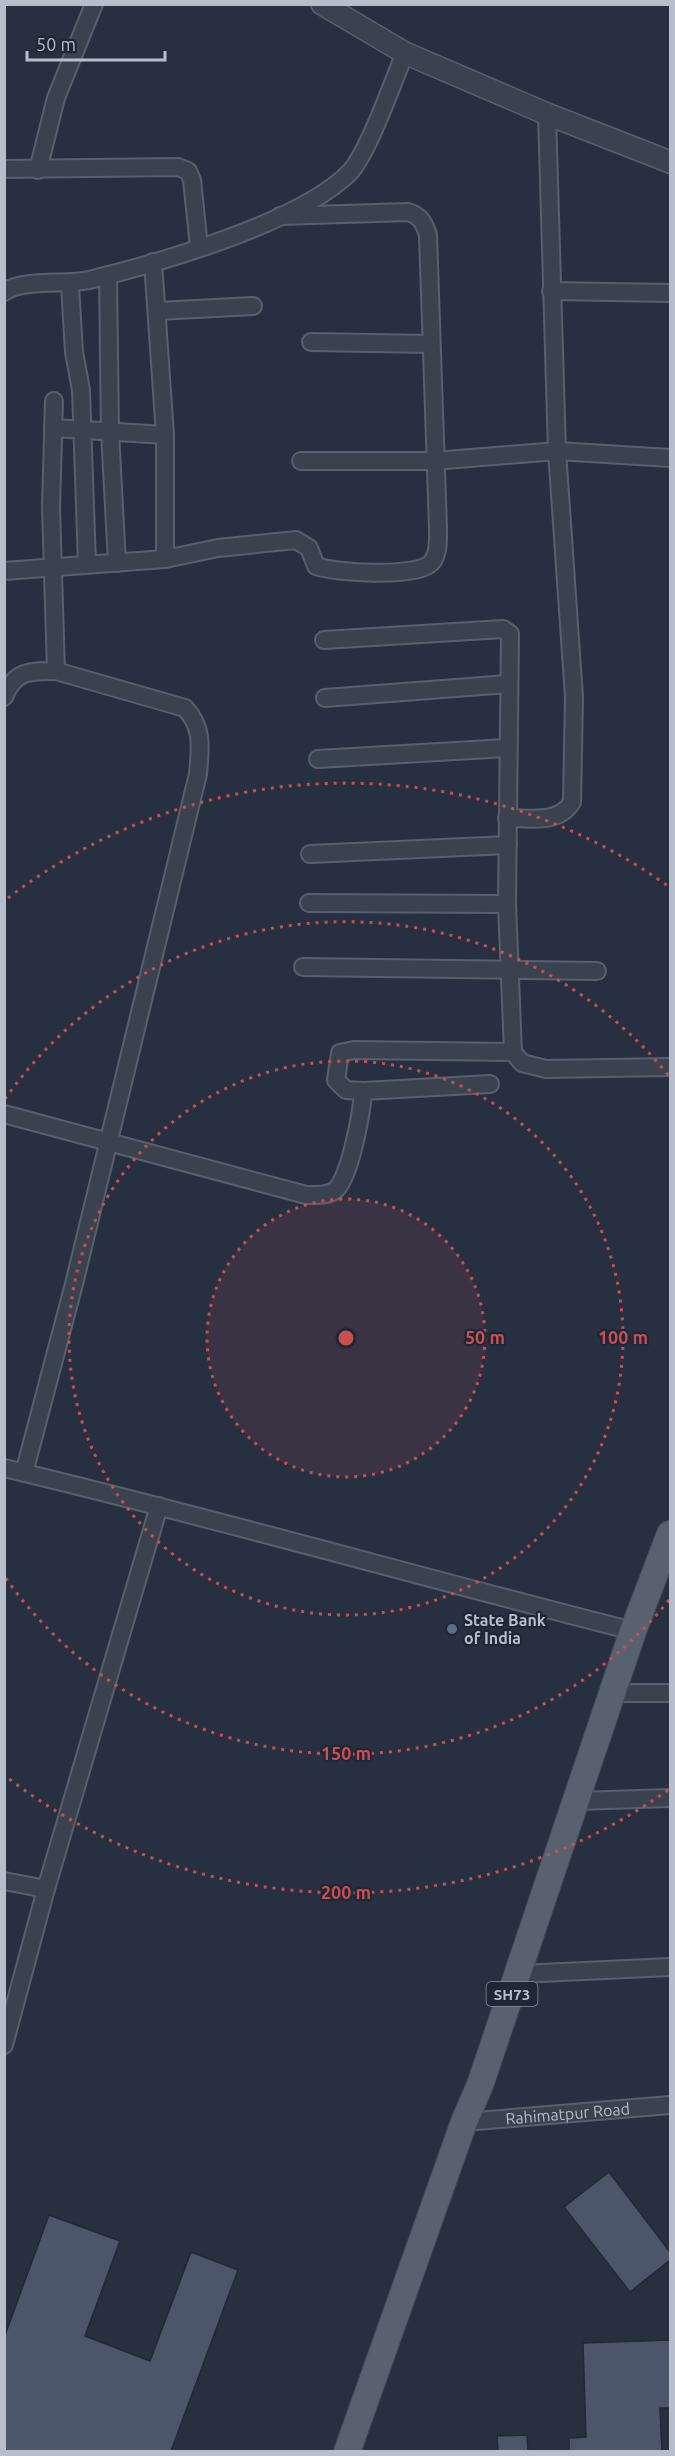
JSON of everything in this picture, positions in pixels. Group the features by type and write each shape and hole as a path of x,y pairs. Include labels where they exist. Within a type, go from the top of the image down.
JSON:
{"main road":[{"name":"SH73","path":"347,2451 464,2122 480,2085 633,1631 670,1534"}],"street":[{"path":"38,170 56,98 94,4"},
{"path":"322,4 405,53 547,114 670,162"},
{"path":"4,292 36,284 70,285 153,262 280,216 314,199 350,172 362,153 405,53"},
{"path":"507,818 556,817 566,813 572,802 574,697 557,451 547,114"},
{"path":"4,169 178,167 188,171 192,180 199,247"},
{"path":"4,571 165,559 218,548 296,540 309,548 316,566 339,572 418,571 430,564 438,549 428,235 418,215 398,212 280,216"},
{"path":"153,262 165,435 165,559"},
{"path":"108,275 110,432 117,563"},
{"path":"70,285 73,340 81,390 87,564"},
{"path":"551,291 670,293"},
{"path":"158,311 253,306"},
{"path":"311,342 431,344"},
{"path":"54,401 51,507 55,567 56,671"},
{"path":"53,428 165,435"},
{"path":"301,460 434,460 557,451 670,458"},
{"path":"324,640 503,629 510,634 507,904 513,1052 522,1063 546,1069 670,1067"},
{"path":"4,697 10,684 30,671 56,671 185,708 196,720 200,740 198,774 74,1284 24,1473"},
{"path":"325,698 508,684"},
{"path":"318,759 507,748"},
{"path":"310,854 508,845"},
{"path":"309,903 507,904"},
{"path":"303,967 597,971"},
{"path":"490,1084 363,1091 346,1090 336,1080 340,1053 354,1050 513,1052"},
{"path":"4,1114 306,1195 321,1195 335,1190 345,1176 362,1109 363,1091"},
{"path":"4,1468 159,1506 449,1585 633,1631"},
{"path":"4,2044 46,1889 159,1506"},
{"path":"613,1693 670,1693"},
{"path":"577,1801 670,1798"},
{"path":"4,1881 46,1889"},
{"path":"519,1974 670,1967"},
{"name":"Rahimatpur Road","path":"464,2122 670,2105"}],"building":[{"path":"609,2172 670,2252 670,2260 630,2292 564,2207"},
{"path":"49,2215 120,2241 85,2336 150,2361 191,2252 238,2270 171,2451 4,2451 4,2338"},
{"path":"670,2340 670,2408 660,2408 662,2451 569,2451 569,2438 586,2437 583,2343"},
{"path":"527,2435 528,2451 498,2451 497,2436"}],"place":[{"name":"State Bank of India","path":"452,1629"}]}
